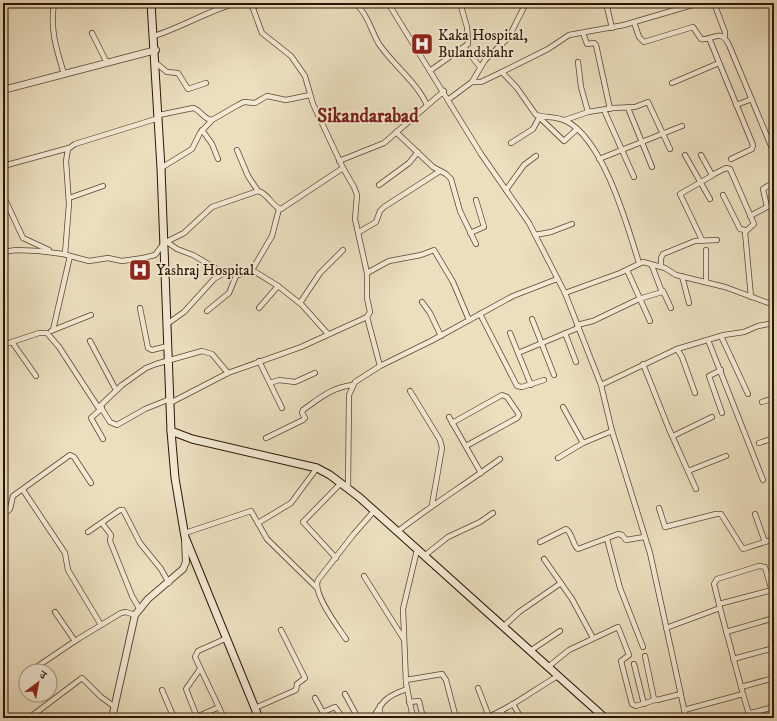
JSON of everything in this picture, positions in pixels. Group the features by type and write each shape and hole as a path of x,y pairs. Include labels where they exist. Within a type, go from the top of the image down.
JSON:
{"main road":[{"path":"151,3 156,50 165,243 171,431 175,478 185,535 259,718"},
{"path":"171,431 192,439 317,468 341,483 605,718"}],"street":[{"path":"54,3 52,32 64,74"},
{"path":"154,36 184,25 224,6 236,3"},
{"path":"48,333 59,347 96,406 101,407 110,422 117,425 145,409 170,401 259,360 301,347 367,317 370,313 367,298 367,273 355,219 357,201 356,191 339,161 315,108 307,79 297,62 275,42 262,34 251,5 263,3"},
{"path":"388,3 449,99 481,154 535,235 565,293 601,385 612,432 644,537 686,718"},
{"path":"431,70 465,48 468,44 469,38 460,3"},
{"path":"449,99 472,82 480,67 488,57 508,37 526,3"},
{"path":"608,3 607,7 612,28"},
{"path":"472,82 481,82 502,72 548,49 569,35 612,28 700,3"},
{"path":"714,3 725,32 725,37 774,153"},
{"path":"358,6 368,17 379,43 393,62 419,91 426,105"},
{"path":"634,22 639,37 644,42 693,27 701,39 719,35 725,37"},
{"path":"92,33 107,63"},
{"path":"583,33 586,44 594,43 596,45 610,109"},
{"path":"709,38 754,148 731,159"},
{"path":"465,48 480,67"},
{"path":"3,90 156,50"},
{"path":"578,62 581,87 588,112"},
{"path":"156,63 167,72 178,73 190,90 206,83"},
{"path":"672,83 719,63"},
{"path":"502,72 520,92 534,113 564,141 577,129"},
{"path":"339,161 381,144 444,91"},
{"path":"161,168 192,149 202,130 212,120 238,104 244,102 255,103 267,96 286,100 310,94"},
{"path":"736,105 752,99"},
{"path":"540,117 565,120 588,112 638,107 650,102 670,149"},
{"path":"3,166 69,148 75,144 159,116 193,108 198,110 206,119 212,120"},
{"path":"628,108 652,167"},
{"path":"604,110 623,148 634,177"},
{"path":"511,143 532,129 540,117"},
{"path":"565,120 588,140 599,159 626,220 640,262"},
{"path":"599,159 623,148 682,126"},
{"path":"202,130 212,144 218,159"},
{"path":"396,132 451,179 460,211 476,244"},
{"path":"53,330 67,255 69,198 66,161 69,148"},
{"path":"236,150 248,176 258,191 265,194 279,209"},
{"path":"380,185 409,163 418,152"},
{"path":"701,154 713,175"},
{"path":"685,155 710,199"},
{"path":"506,190 524,165 536,156"},
{"path":"279,209 283,209 343,168"},
{"path":"702,240 679,195 726,168 730,168 753,226 745,230 740,229 722,195"},
{"path":"359,232 377,221 379,213 384,207 440,170"},
{"path":"750,216 768,206 763,189 774,182"},
{"path":"69,198 103,186"},
{"path":"3,252 16,250 56,253 89,261 108,258 122,261 139,259 155,255 165,243 182,234 212,206 258,191"},
{"path":"3,195 23,238 56,253"},
{"path":"470,233 484,227 476,200"},
{"path":"165,243 177,250 193,255 224,273 239,274 252,270 272,236 279,209"},
{"path":"535,235 551,232 572,224"},
{"path":"745,230 751,297"},
{"path":"661,267 661,258 663,254 691,242 717,240"},
{"path":"300,303 320,272 343,250"},
{"path":"367,273 389,261 421,255 434,250 450,276 469,320"},
{"path":"706,250 706,282"},
{"path":"565,293 626,270 640,262 646,262 652,266 661,267 682,276 706,282 774,305"},
{"path":"652,266 671,308"},
{"path":"252,270 278,286 300,303 328,334"},
{"path":"626,270 650,321"},
{"path":"167,324 184,312 214,280 224,273"},
{"path":"207,311 228,293 236,276 239,274"},
{"path":"682,276 689,303"},
{"path":"266,438 304,420 303,410 332,390 338,387 352,385 380,366 441,336 513,296 557,278"},
{"path":"259,308 278,286"},
{"path":"518,353 541,344 578,326 593,321 639,299 663,291"},
{"path":"422,302 430,313 441,336"},
{"path":"140,308 148,348 152,350 168,346"},
{"path":"480,314 517,386 520,387 544,380"},
{"path":"3,345 39,333 48,333 91,315"},
{"path":"367,317 380,366"},
{"path":"532,319 554,375"},
{"path":"601,385 677,349 774,323"},
{"path":"510,333 531,384"},
{"path":"565,333 576,362"},
{"path":"721,336 748,394"},
{"path":"708,340 763,480"},
{"path":"12,342 36,376"},
{"path":"90,342 116,390"},
{"path":"677,349 682,357 695,393"},
{"path":"103,439 91,418 116,390 146,368 168,360 206,351 212,354 228,373"},
{"path":"259,360 282,408"},
{"path":"643,364 696,489"},
{"path":"721,370 709,376 722,413"},
{"path":"270,383 280,380 295,382 314,373"},
{"path":"348,488 349,395 352,385"},
{"path":"410,390 440,440 442,448 432,505"},
{"path":"452,423 502,395 507,397 518,413 519,415 517,418 466,446"},
{"path":"762,402 774,398"},
{"path":"562,407 583,443"},
{"path":"449,417 481,473"},
{"path":"673,436 712,417"},
{"path":"558,458 583,443 612,432"},
{"path":"759,443 774,438"},
{"path":"3,515 10,509 12,497 70,455 74,457 90,483"},
{"path":"688,471 726,456"},
{"path":"397,532 432,505 463,487 500,459"},
{"path":"258,523 291,503 317,468"},
{"path":"336,558 303,522 341,483"},
{"path":"23,490 65,553 68,570 102,625"},
{"path":"659,508 665,527 718,514 723,516 742,549 774,539"},
{"path":"88,532 120,510 123,510 140,543 170,581"},
{"path":"112,718 135,615 148,599 170,581 185,566 185,535 249,510 254,513 267,539 316,587 318,594 346,639"},
{"path":"316,587 318,580 374,512"},
{"path":"424,556 448,537 480,522 493,513"},
{"path":"755,514 765,542"},
{"path":"102,523 111,535 110,541 130,591 140,608"},
{"path":"540,542 566,529 569,531 578,549 620,534 626,540 644,537"},
{"path":"607,539 620,588 643,647"},
{"path":"413,718 406,680 403,609 417,550"},
{"path":"544,559 582,616 593,638"},
{"path":"774,598 765,567 759,566 717,579 714,584 748,711 751,713 774,707"},
{"path":"364,576 404,639"},
{"path":"503,627 519,612 561,583"},
{"path":"666,628 720,606 772,590"},
{"path":"55,612 75,641"},
{"path":"42,663 75,641 124,612 135,615"},
{"path":"726,632 774,618"},
{"path":"548,667 569,650 615,627 619,628 629,654 628,657 622,659 621,661 632,704 634,706 644,704 681,694"},
{"path":"255,708 296,690 298,684 306,678 281,630"},
{"path":"530,651 560,631"},
{"path":"224,718 195,660 195,655 198,651 227,638"},
{"path":"733,659 774,648"},
{"path":"645,656 656,700"},
{"path":"634,664 644,704"},
{"path":"200,669 186,689 196,717 219,707"},
{"path":"406,680 442,674 446,680 456,718"},
{"path":"478,688 488,717 513,704 537,687 558,676"},
{"path":"29,718 80,678 84,679 98,695 115,707"},
{"path":"741,687 774,678"},
{"path":"372,718 380,705 390,695 407,689"},
{"path":"162,690 174,718"},
{"path":"345,694 358,718"},
{"path":"684,710 743,694"},
{"path":"316,698 326,718"},
{"path":"409,702 419,701 423,718"},
{"path":"513,704 521,718"},
{"path":"380,705 380,718"},
{"path":"323,712 335,707 343,718"},
{"path":"501,711 506,718"}],"place":[{"name":"Kaka Hospital, Bulandshahr","path":"422,44"},
{"name":"Yashraj Hospital","path":"140,270"}],"district":[{"name":"Sikandarabad","path":"368,116"}]}
